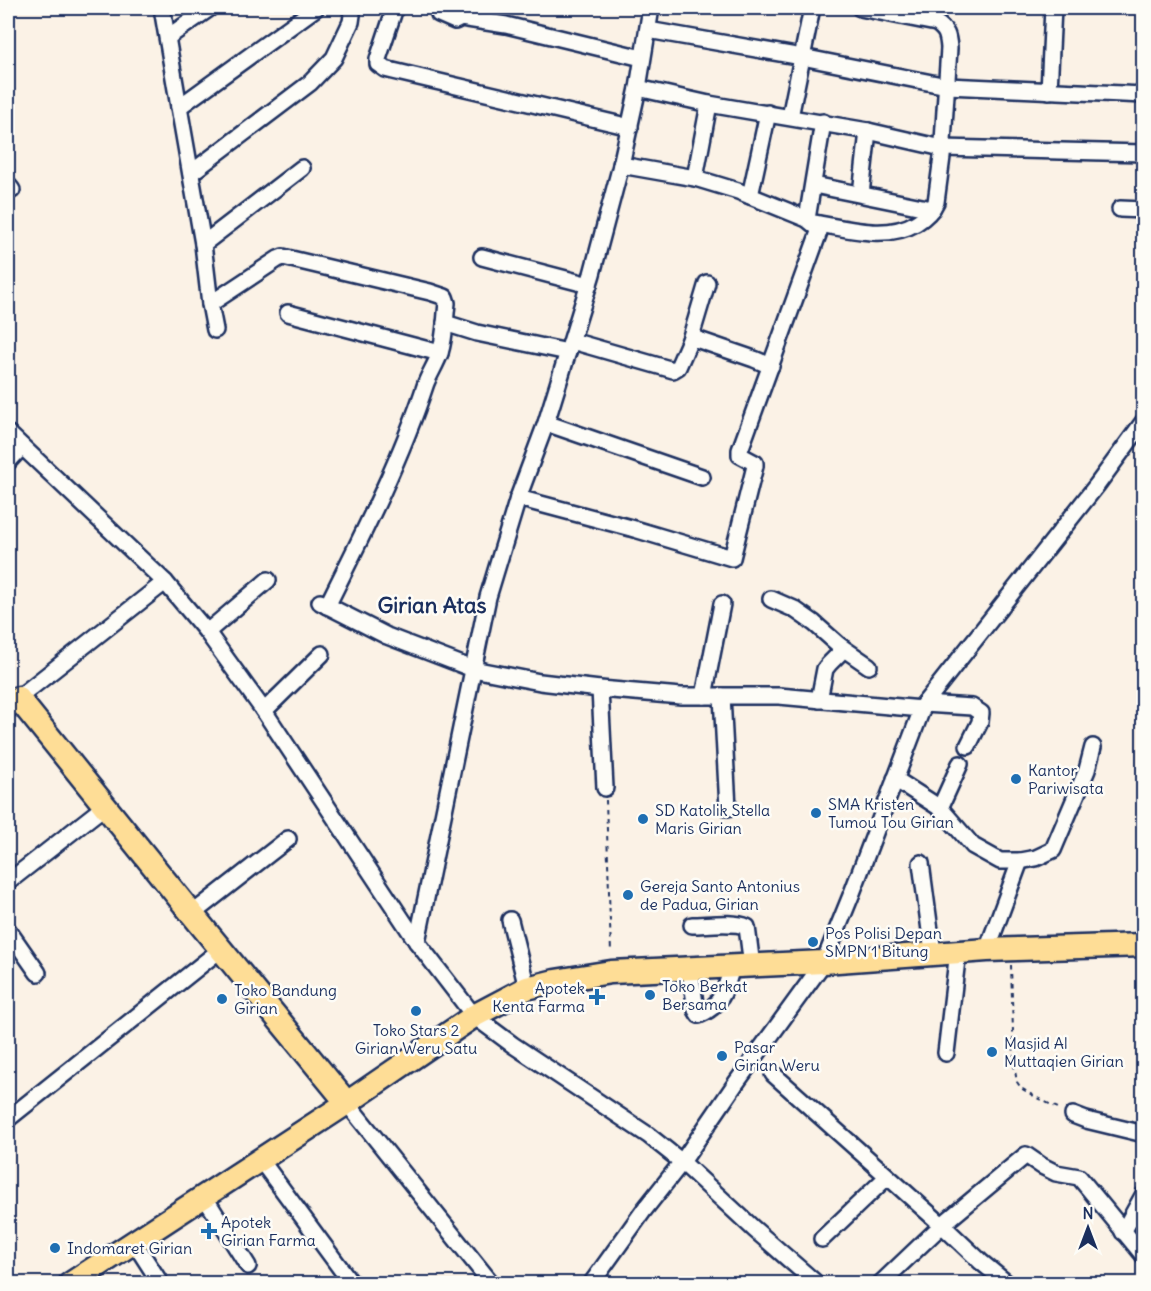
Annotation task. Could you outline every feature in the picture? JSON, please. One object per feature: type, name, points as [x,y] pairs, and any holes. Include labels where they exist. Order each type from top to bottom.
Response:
[{"type":"highway","points":[[13,702],[105,806],[220,950],[347,1103]]},
{"type":"highway","points":[[70,1284],[347,1103],[474,1016],[527,988],[611,972],[824,962],[958,951],[1143,945]]},
{"type":"street","points":[[162,8],[203,244],[215,330]]},
{"type":"street","points":[[168,38],[210,8]]},
{"type":"street","points":[[179,107],[316,8]]},
{"type":"street","points":[[191,173],[310,83],[334,58],[351,22],[350,8]]},
{"type":"street","points":[[395,8],[378,59],[380,67],[630,127]]},
{"type":"street","points":[[439,8],[439,14],[455,21],[461,18],[506,25],[642,58]]},
{"type":"street","points":[[417,942],[488,597],[518,498],[546,423],[589,285],[630,127],[651,8]]},
{"type":"street","points":[[790,117],[812,8]]},
{"type":"street","points":[[621,165],[695,178],[738,191],[810,221],[866,231],[894,232],[916,223],[932,209],[937,195],[947,86],[948,37],[945,29],[936,23],[860,8]]},
{"type":"street","points":[[1049,91],[1053,8]]},
{"type":"street","points":[[648,30],[802,57],[947,86],[1143,95]]},
{"type":"street","points":[[638,88],[709,104],[824,122],[942,148],[1143,153]]},
{"type":"street","points":[[695,178],[709,104]]},
{"type":"street","points":[[750,196],[768,113]]},
{"type":"street","points":[[810,221],[813,185],[824,122]]},
{"type":"street","points":[[861,194],[868,131]]},
{"type":"street","points":[[203,244],[302,168]]},
{"type":"street","points":[[813,185],[932,209]]},
{"type":"street","points":[[1120,209],[1143,210]]},
{"type":"street","points":[[518,498],[732,558],[756,466],[753,461],[740,455],[740,450],[819,237],[818,228],[810,221]]},
{"type":"street","points":[[210,303],[283,257],[446,297],[440,353],[418,408],[352,555],[323,604],[387,636],[473,669],[540,682],[681,696],[779,696],[972,707],[981,712],[981,722],[968,746]]},
{"type":"street","points":[[482,257],[589,285]]},
{"type":"street","points":[[445,323],[477,333],[570,347],[673,370],[678,367],[690,340],[706,284]]},
{"type":"street","points":[[288,313],[440,353]]},
{"type":"street","points":[[690,340],[696,339],[771,366]]},
{"type":"street","points":[[591,1284],[682,1162],[824,962],[923,706],[1097,485],[1143,421]]},
{"type":"street","points":[[546,423],[702,477]]},
{"type":"street","points":[[8,433],[165,582],[207,632],[264,711],[417,942],[474,1016],[513,1045],[648,1135],[682,1162],[817,1284]]},
{"type":"street","points":[[8,462],[22,447]]},
{"type":"street","points":[[207,632],[268,580]]},
{"type":"street","points":[[13,702],[165,582]]},
{"type":"street","points":[[771,599],[794,609],[869,666]]},
{"type":"street","points":[[704,696],[722,604]]},
{"type":"street","points":[[819,700],[825,669],[839,654],[840,646]]},
{"type":"street","points":[[264,711],[322,654]]},
{"type":"street","points":[[600,689],[605,788]]},
{"type":"street","points":[[722,696],[728,808]]},
{"type":"street","points":[[895,778],[939,808],[973,846],[1000,861],[1020,861],[1036,858],[1053,850],[1088,770],[1093,747]]},
{"type":"street","points":[[939,808],[960,764]]},
{"type":"street","points":[[8,882],[105,806]]},
{"type":"street","points":[[192,914],[288,839]]},
{"type":"street","points":[[987,950],[1020,861]]},
{"type":"street","points":[[921,863],[933,953]]},
{"type":"street","points":[[510,920],[527,988]]},
{"type":"street","points":[[690,969],[696,1010],[699,1015],[713,1008],[742,966],[747,927],[733,924],[692,925]]},
{"type":"street","points":[[8,930],[38,973]]},
{"type":"street","points":[[8,1119],[220,950]]},
{"type":"street","points":[[946,1053],[958,951]]},
{"type":"street","points":[[772,1074],[1008,1284]]},
{"type":"street","points":[[347,1103],[492,1284]]},
{"type":"street","points":[[1073,1115],[1143,1134]]},
{"type":"street","points":[[880,1284],[942,1225],[1026,1155],[1056,1173],[1079,1177],[1143,1256]]},
{"type":"street","points":[[260,1159],[352,1284]]},
{"type":"street","points":[[822,1239],[887,1177]]},
{"type":"street","points":[[1123,1232],[1143,1194]]},
{"type":"street","points":[[204,1196],[248,1266]]},
{"type":"street","points":[[134,1242],[161,1284]]},
{"type":"path","points":[[605,788],[611,972]]},
{"type":"path","points":[[1011,949],[1014,1065],[1017,1082],[1021,1088],[1037,1098],[1073,1115]]},
{"type":"place","name":"Kantor Pariwisata","points":[[1016,779]]},
{"type":"place","name":"SMA Kristen Tumou Tou Girian","points":[[816,813]]},
{"type":"place","name":"SD Katolik Stella Maris Girian","points":[[643,819]]},
{"type":"place","name":"Gereja Santo Antonius de Padua, Girian","points":[[628,895]]},
{"type":"place","name":"Pos Polisi Depan SMPN 1 Bitung","points":[[813,942]]},
{"type":"place","name":"Toko Berkat Bersama","points":[[650,995]]},
{"type":"place","name":"Apotek Kenta Farma","points":[[597,997]]},
{"type":"place","name":"Toko Bandung Girian","points":[[222,999]]},
{"type":"place","name":"Toko Stars 2 Girian Weru Satu","points":[[416,1011]]},
{"type":"place","name":"Masjid Al Muttaqien Girian","points":[[992,1052]]},
{"type":"place","name":"Pasar Girian Weru","points":[[722,1056]]},
{"type":"place","name":"Apotek Girian Farma","points":[[209,1231]]},
{"type":"place","name":"Indomaret Girian","points":[[55,1248]]},
{"type":"district","name":"Girian Atas","points":[[432,605]]}]
